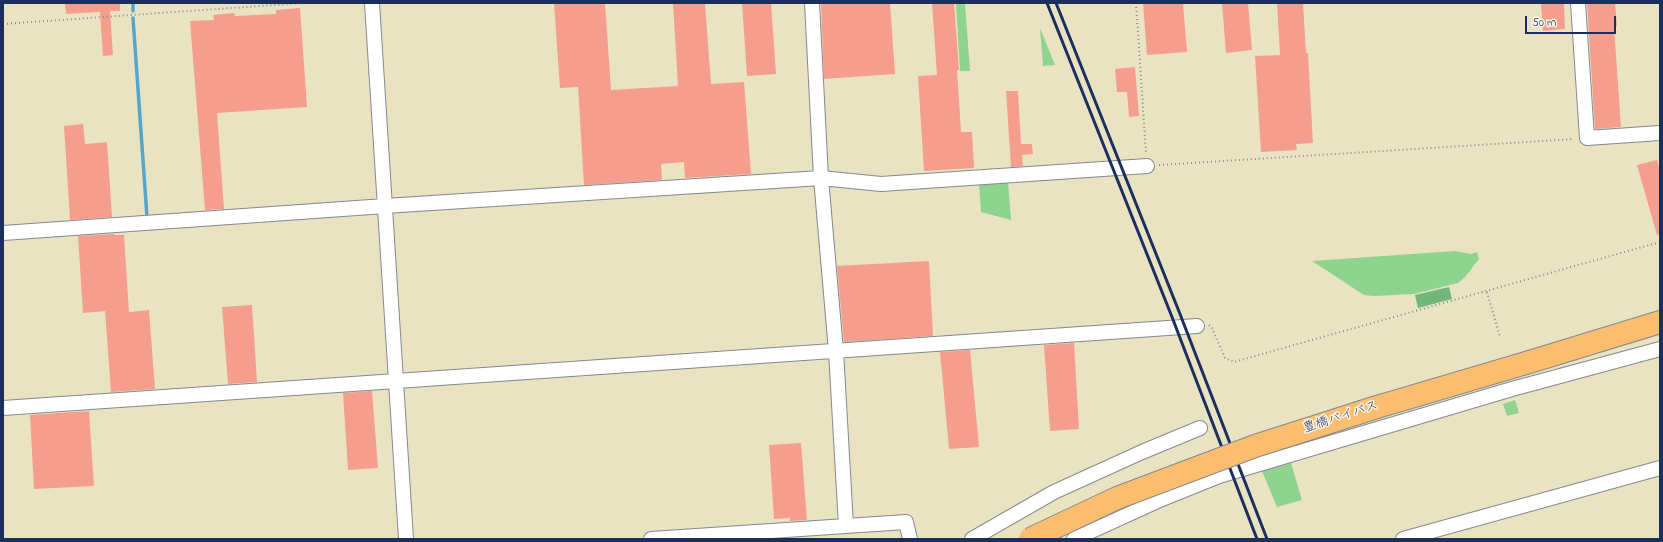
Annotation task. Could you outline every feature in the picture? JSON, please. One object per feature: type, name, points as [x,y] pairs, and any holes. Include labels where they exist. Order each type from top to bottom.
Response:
[{"type":"highway","name":"豊橋バイパス","points":[[1030,539],[1117,498],[1255,446],[1377,407],[1526,363],[1660,320]]},
{"type":"highway","name":"豊橋バイパス","points":[[1050,539],[1119,506],[1175,482],[1257,453],[1377,414],[1660,333]]},
{"type":"street","points":[[372,3],[406,539]]},
{"type":"street","points":[[812,3],[822,178],[836,351],[846,526]]},
{"type":"street","points":[[1578,3],[1587,138],[1660,133]]},
{"type":"street","points":[[3,233],[384,206],[822,178],[881,184],[1147,166]]},
{"type":"street","points":[[3,408],[1197,326]]},
{"type":"street","points":[[1074,539],[1141,508],[1219,476],[1512,389],[1660,349]]},
{"type":"street","points":[[972,539],[1054,492],[1142,452],[1200,428]]},
{"type":"street","points":[[1404,539],[1660,468]]},
{"type":"street","points":[[651,539],[906,522],[910,539]]},
{"type":"path","points":[[3,24],[303,3]]},
{"type":"path","points":[[1136,3],[1147,166],[1587,138]]},
{"type":"path","points":[[1197,326],[1208,325],[1212,328],[1225,358],[1234,362],[1487,292],[1660,242]]},
{"type":"path","points":[[1487,292],[1500,337]]},
{"type":"green space","points":[[956,3],[965,3],[970,71],[960,71]]},
{"type":"green space","points":[[1040,28],[1055,65],[1043,66]]},
{"type":"green space","points":[[1008,181],[1011,220],[981,212],[979,183]]},
{"type":"green space","points":[[1455,251],[1471,254],[1477,252],[1479,259],[1465,277],[1458,283],[1414,294],[1364,295],[1312,261]]},
{"type":"green space","points":[[1449,287],[1452,299],[1418,308],[1415,295]]},
{"type":"green space","points":[[1515,400],[1519,413],[1507,416],[1503,404]]},
{"type":"green space","points":[[1291,463],[1302,500],[1277,507],[1262,471]]},
{"type":"building","points":[[65,3],[120,3],[120,11],[110,11],[113,55],[103,56],[100,12],[66,14]]},
{"type":"building","points":[[554,3],[605,3],[611,90],[678,86],[673,3],[705,3],[711,84],[744,82],[751,174],[685,178],[684,162],[661,164],[662,180],[584,185],[578,87],[560,88]]},
{"type":"building","points":[[742,3],[771,3],[776,74],[747,76]]},
{"type":"building","points":[[821,3],[890,3],[895,74],[824,79]]},
{"type":"building","points":[[932,3],[954,3],[959,70],[957,70],[961,132],[972,132],[974,168],[924,171],[918,76],[937,75]]},
{"type":"building","points":[[1143,3],[1183,3],[1187,52],[1147,55]]},
{"type":"building","points":[[1222,3],[1248,3],[1252,50],[1226,53]]},
{"type":"building","points":[[1277,3],[1303,3],[1306,53],[1308,53],[1313,143],[1296,144],[1297,150],[1261,152],[1255,56],[1280,55]]},
{"type":"building","points":[[1541,3],[1564,3],[1565,29],[1543,31]]},
{"type":"building","points":[[1587,3],[1615,3],[1617,26],[1614,27],[1621,127],[1595,129]]},
{"type":"building","points":[[300,8],[307,107],[217,113],[224,209],[205,210],[190,21],[214,20],[213,15],[234,13],[235,16],[276,14],[276,10]]},
{"type":"building","points":[[1135,67],[1139,116],[1129,117],[1127,92],[1117,92],[1115,69]]},
{"type":"building","points":[[1006,91],[1018,91],[1021,144],[1032,144],[1033,154],[1022,155],[1023,166],[1011,167]]},
{"type":"building","points":[[83,124],[85,144],[107,142],[112,217],[70,220],[64,126]]},
{"type":"building","points":[[1657,160],[1660,171],[1660,234],[1657,235],[1637,165]]},
{"type":"building","points":[[114,234],[124,235],[129,312],[149,310],[155,389],[111,392],[105,311],[83,313],[78,236]]},
{"type":"building","points":[[929,261],[933,336],[844,342],[837,266]]},
{"type":"building","points":[[252,305],[257,382],[228,384],[222,307]]},
{"type":"building","points":[[1074,343],[1079,429],[1050,431],[1044,345]]},
{"type":"building","points":[[970,350],[979,447],[949,449],[940,352]]},
{"type":"building","points":[[372,391],[378,468],[348,470],[343,393]]},
{"type":"building","points":[[89,411],[94,486],[34,489],[30,415]]},
{"type":"building","points":[[801,443],[807,520],[790,521],[790,518],[774,519],[769,445]]},
{"type":"waterway","points":[[133,3],[133,11]]},
{"type":"waterway","points":[[133,18],[147,217]]},
{"type":"railway","points":[[1047,3],[1172,317],[1257,539]]},
{"type":"railway","points":[[1056,3],[1180,314],[1267,539]]}]
